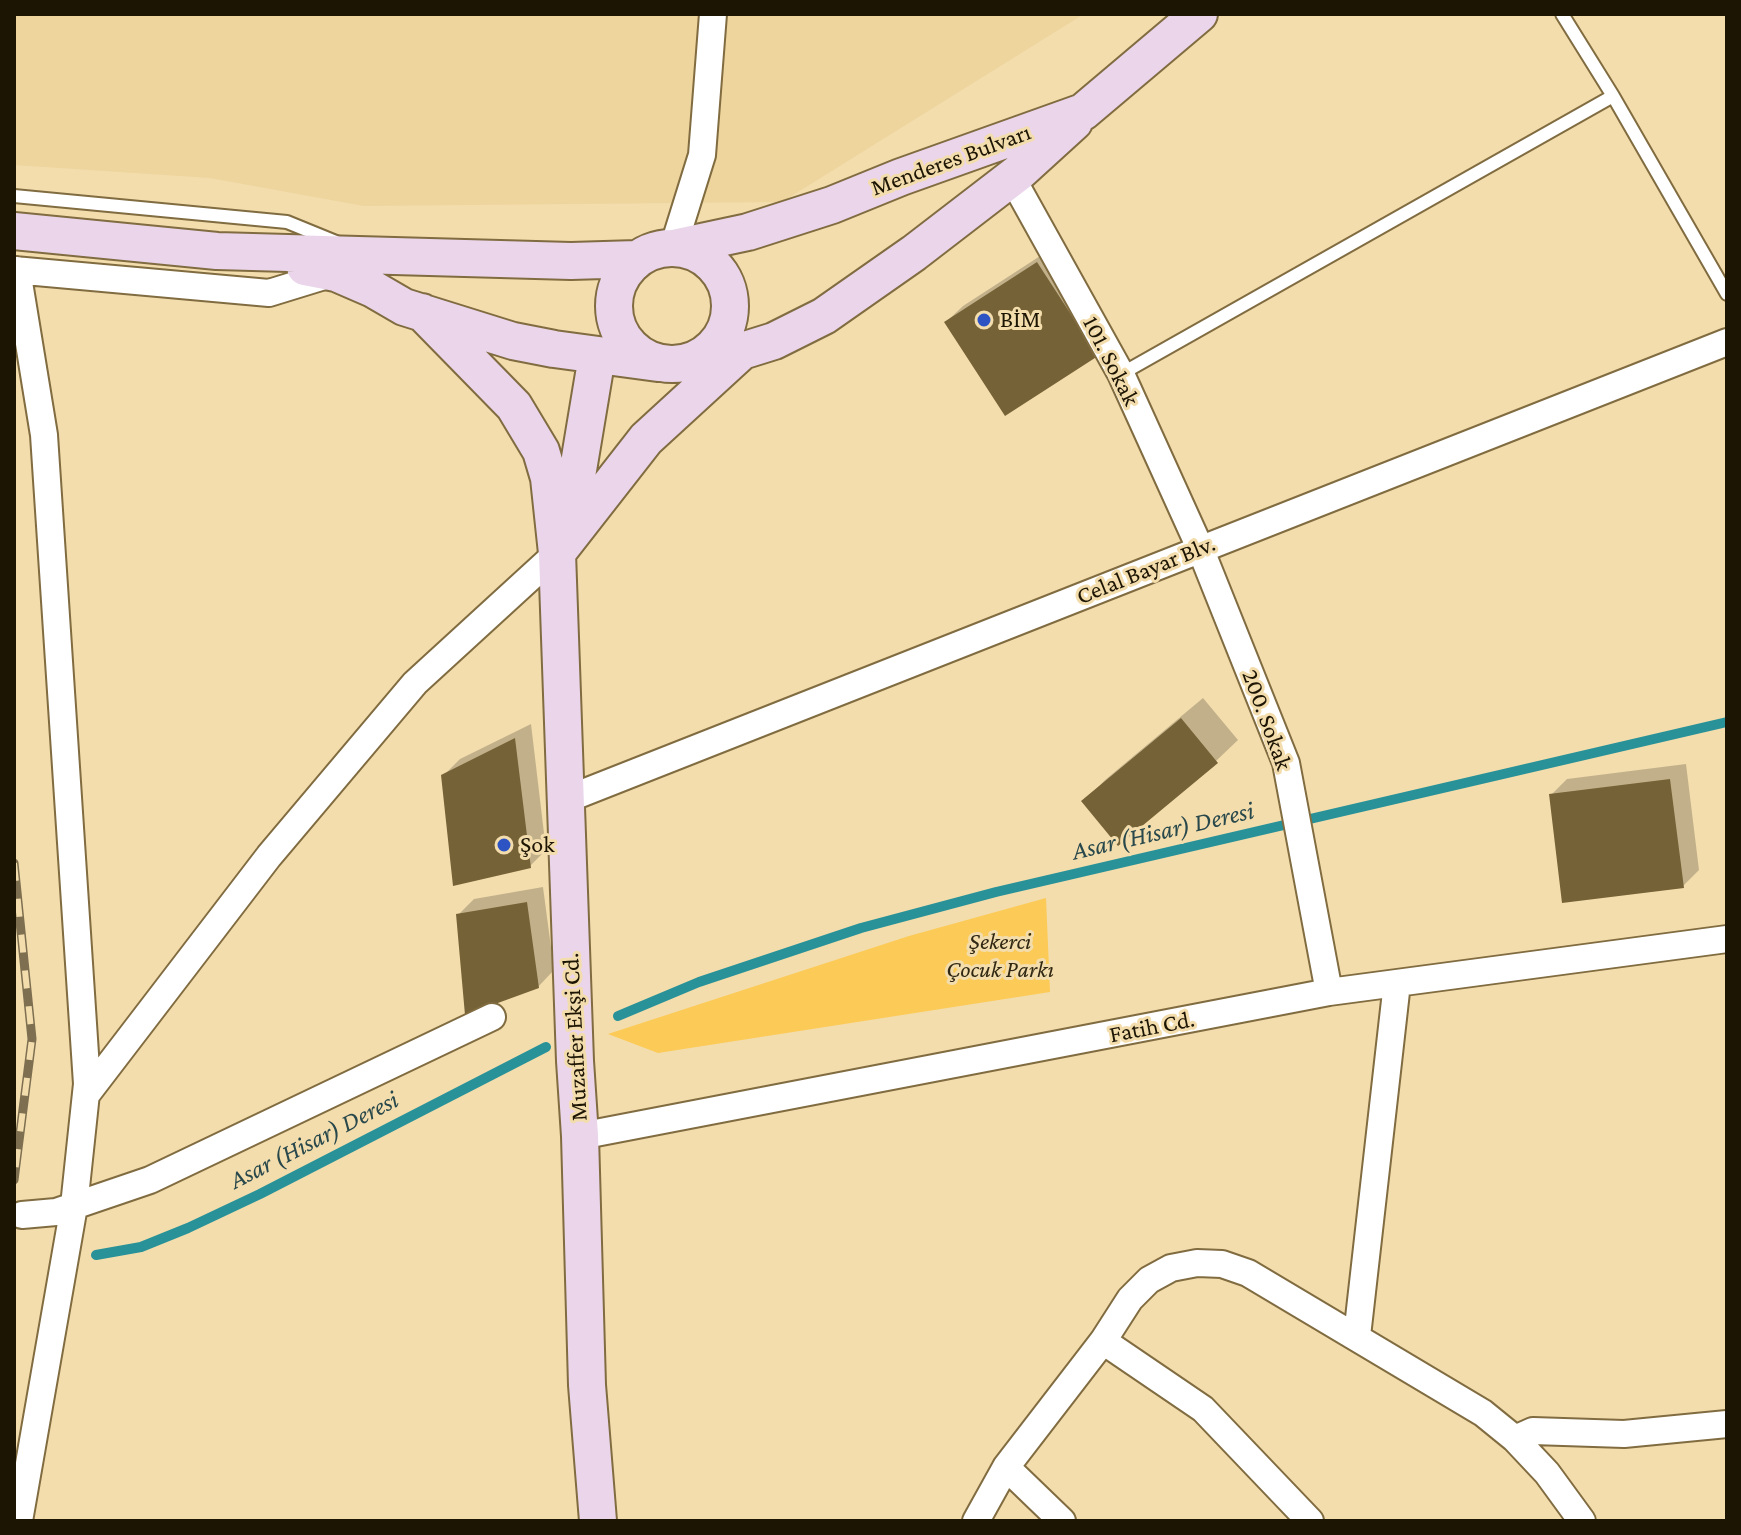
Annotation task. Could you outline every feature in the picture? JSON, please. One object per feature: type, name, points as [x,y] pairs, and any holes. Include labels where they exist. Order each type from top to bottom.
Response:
[{"type":"main road","name":"Menderes Bulvarı","points":[[673,248],[748,232],[832,205],[1083,112],[1199,14]]},
{"type":"main road","points":[[217,251],[336,273],[404,307],[513,341],[597,356],[678,365],[774,341],[824,316],[914,253],[1012,178],[1083,112]]},
{"type":"main road","points":[[14,231],[217,251],[571,261],[637,259]]},
{"type":"main road","points":[[658,363],[640,355],[626,342],[615,316],[616,289],[624,272],[637,259],[654,250],[673,248],[691,251],[707,259],[721,274],[729,292],[731,312],[725,331],[714,348],[697,359]]},
{"type":"main road","points":[[422,312],[514,406],[531,432],[549,478],[557,553]]},
{"type":"main road","points":[[557,553],[646,439],[742,351]]},
{"type":"main road","points":[[557,553],[578,470],[597,356]]},
{"type":"main road","name":"Muzaffer Ekşi Cd.","points":[[557,553],[587,1385],[598,1521]]},
{"type":"street","points":[[673,248],[702,155],[713,14]]},
{"type":"street","name":"101. Sokak","points":[[1012,178],[1121,374],[1200,548]]},
{"type":"street","points":[[19,1521],[74,1206],[86,1095],[44,435],[15,270],[269,293],[336,273]]},
{"type":"street","name":"Celal Bayar Blv.","points":[[565,800],[1727,342]]},
{"type":"street","name":"200. Sokak","points":[[1200,548],[1286,763],[1329,992]]},
{"type":"street","points":[[86,1095],[269,856],[415,683],[557,553]]},
{"type":"street","name":"Fatih Cd.","points":[[580,1136],[1329,992],[1727,939]]},
{"type":"street","points":[[1357,1336],[1397,983]]},
{"type":"street","points":[[22,1215],[56,1212],[150,1180],[492,1017]]},
{"type":"street","points":[[976,1521],[1006,1467],[1103,1341],[1130,1299],[1149,1280],[1171,1268],[1197,1263],[1222,1264],[1248,1273],[1483,1413],[1515,1439],[1547,1473],[1582,1521]]},
{"type":"street","points":[[1103,1341],[1203,1409],[1310,1521]]},
{"type":"street","points":[[1515,1439],[1533,1431],[1624,1434],[1727,1424]]},
{"type":"street","points":[[1006,1467],[1062,1521]]},
{"type":"lane","points":[[1562,14],[1727,294]]},
{"type":"lane","points":[[1121,374],[1613,96]]},
{"type":"lane","points":[[14,196],[287,222],[369,255]]},
{"type":"shaded area","points":[[14,14],[1084,14],[782,202],[364,206],[210,178],[14,165]]},
{"type":"green space","name":"Şekerci Çocuk Parkı","points":[[1046,898],[1050,992],[658,1053],[608,1034],[909,936]]},
{"type":"building","points":[[1037,262],[1098,356],[1005,416],[944,322]]},
{"type":"building","points":[[1181,718],[1218,763],[1118,846],[1081,801]]},
{"type":"building","points":[[515,738],[531,868],[453,886],[441,775]]},
{"type":"building","points":[[1670,779],[1684,888],[1562,903],[1549,794]]},
{"type":"building","points":[[527,902],[539,988],[465,1015],[456,914]]},
{"type":"waterway","name":"Asar (Hisar) Deresi","points":[[618,1016],[699,982],[861,928],[996,892],[1727,722]]},
{"type":"waterway","name":"Asar (Hisar) Deresi","points":[[96,1255],[141,1247],[188,1228],[546,1047]]},
{"type":"railway","points":[[14,863],[32,1039],[14,1180]]},
{"type":"place","name":"BİM","points":[[984,320]]},
{"type":"place","name":"Şok","points":[[504,845]]}]
